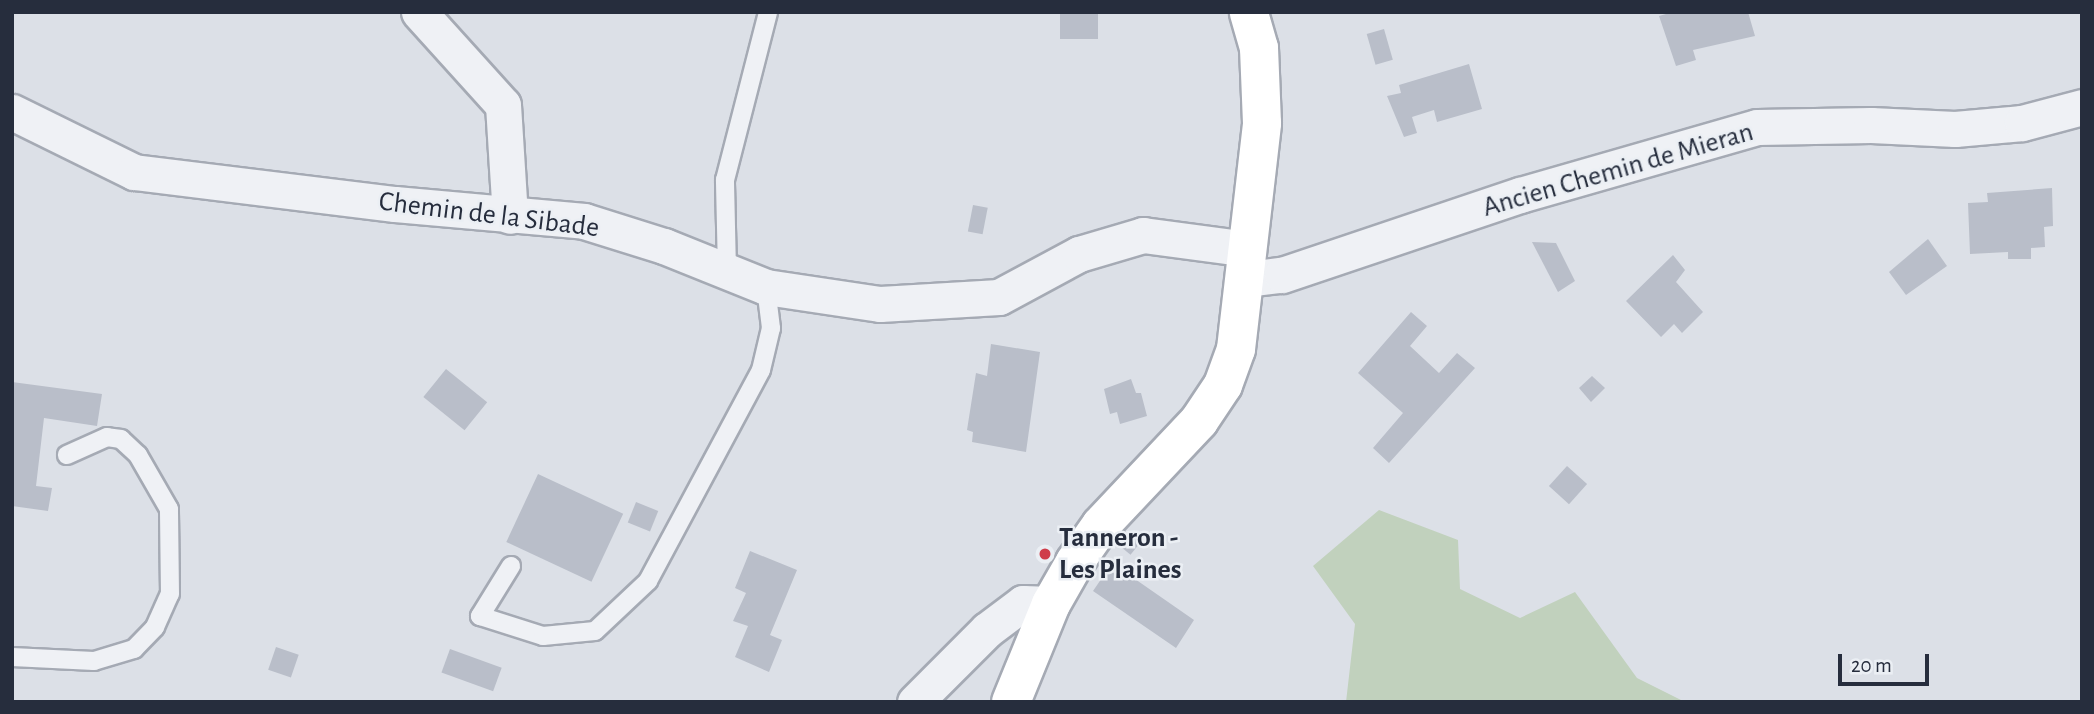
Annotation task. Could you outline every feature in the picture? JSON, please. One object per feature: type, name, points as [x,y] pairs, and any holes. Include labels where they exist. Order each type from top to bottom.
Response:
[{"type":"street","points":[[419,12],[503,105],[510,216]]},
{"type":"street","points":[[1011,702],[1051,604],[1101,525],[1199,421],[1223,385],[1242,326],[1262,122],[1259,48],[1249,12]]},
{"type":"street","name":"Ancien Chemin de Mieran","points":[[1248,264],[1282,275],[1520,195],[1757,127],[1871,125],[1955,130],[2022,123],[2082,107]]},
{"type":"street","name":"Chemin de la Sibade","points":[[12,112],[134,172],[510,216],[584,221],[766,287],[880,303],[937,303],[999,297],[1079,254],[1143,235],[1248,264]]},
{"type":"street","points":[[915,702],[987,630],[1023,603],[1051,604]]},
{"type":"lane","points":[[727,271],[725,180],[768,12]]},
{"type":"lane","points":[[511,566],[480,616],[542,636],[595,631],[648,581],[761,370],[771,328],[766,287]]},
{"type":"lane","points":[[12,657],[94,661],[134,649],[155,627],[170,594],[169,509],[138,455],[121,439],[107,437],[66,455]]},
{"type":"green space","points":[[1379,510],[1458,540],[1460,589],[1520,618],[1575,592],[1637,678],[1685,702],[1346,702],[1355,624],[1313,566]]},
{"type":"building","points":[[1060,12],[1098,12],[1098,39],[1060,39]]},
{"type":"building","points":[[1673,12],[1748,12],[1755,36],[1693,50],[1696,60],[1676,66],[1659,16]]},
{"type":"building","points":[[1384,29],[1393,60],[1376,65],[1367,34]]},
{"type":"building","points":[[1469,64],[1482,109],[1437,122],[1434,110],[1412,117],[1417,133],[1404,137],[1387,96],[1401,93],[1399,85]]},
{"type":"building","points":[[2052,188],[2053,226],[2044,227],[2045,247],[2031,248],[2031,259],[2008,259],[2008,252],[1970,254],[1968,203],[1988,202],[1987,193]]},
{"type":"building","points":[[973,205],[988,208],[983,234],[968,232]]},
{"type":"building","points":[[1928,239],[1947,266],[1906,295],[1889,272]]},
{"type":"building","points":[[1532,242],[1556,243],[1575,281],[1558,292]]},
{"type":"building","points":[[1673,255],[1685,270],[1676,282],[1703,312],[1682,333],[1674,324],[1661,337],[1626,301]]},
{"type":"building","points":[[1411,312],[1427,326],[1410,346],[1439,373],[1457,353],[1475,368],[1389,463],[1373,448],[1403,413],[1358,373]]},
{"type":"building","points":[[991,344],[1040,352],[1026,452],[972,442],[973,432],[967,430],[976,373],[987,376]]},
{"type":"building","points":[[446,369],[487,402],[465,430],[423,397]]},
{"type":"building","points":[[1592,376],[1605,388],[1591,402],[1579,388]]},
{"type":"building","points":[[1131,379],[1136,393],[1141,393],[1147,416],[1120,424],[1117,412],[1110,414],[1104,389]]},
{"type":"building","points":[[12,382],[102,394],[97,426],[44,418],[36,486],[52,488],[48,511],[12,506]]},
{"type":"building","points":[[1567,466],[1587,484],[1569,504],[1549,486]]},
{"type":"building","points":[[538,474],[623,514],[591,582],[506,542]]},
{"type":"building","points":[[636,502],[658,511],[650,531],[628,522]]},
{"type":"building","points":[[1119,526],[1140,543],[1131,555],[1110,538]]},
{"type":"building","points":[[750,551],[797,570],[770,635],[782,640],[769,672],[735,657],[748,626],[733,621],[746,593],[735,588]]},
{"type":"building","points":[[1108,569],[1119,577],[1122,570],[1194,620],[1176,648],[1093,591]]},
{"type":"building","points":[[276,647],[299,655],[291,678],[268,670]]},
{"type":"building","points":[[450,649],[502,668],[493,691],[441,672]]},
{"type":"place","name":"Tanneron - Les Plaines","points":[[1045,554]]}]
